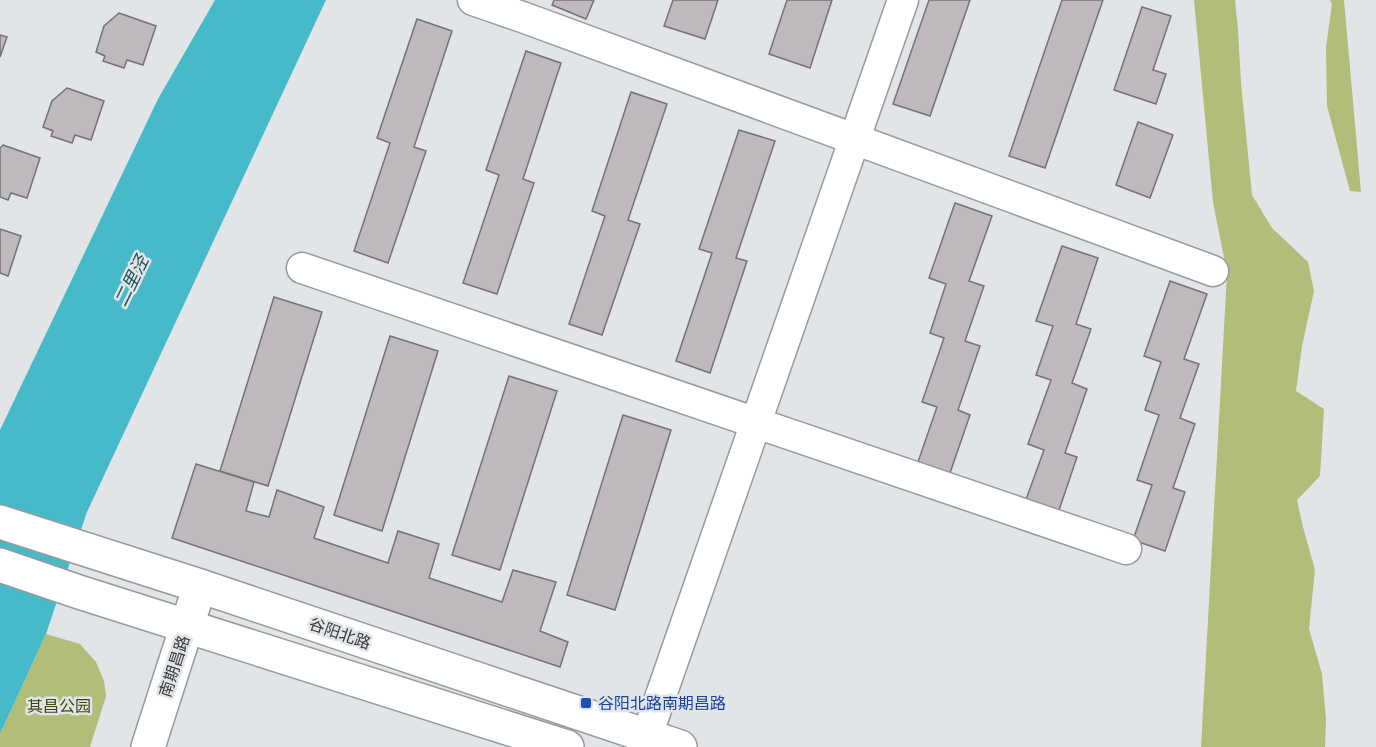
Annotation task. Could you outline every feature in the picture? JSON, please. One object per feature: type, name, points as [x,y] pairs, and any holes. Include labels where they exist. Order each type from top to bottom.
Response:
[{"type":"main road","name":"谷阳北路","points":[[0,522],[200,586],[645,742],[680,747]]},
{"type":"main road","points":[[0,565],[567,747]]},
{"type":"main road","name":"南期昌路","points":[[148,747],[200,586]]},
{"type":"street","points":[[473,0],[529,9],[855,139],[1214,271]]},
{"type":"street","points":[[645,742],[903,0]]},
{"type":"street","points":[[302,268],[1126,549]]},
{"type":"green space","points":[[1194,0],[1235,0],[1252,195],[1272,228],[1308,262],[1314,291],[1302,346],[1296,391],[1324,409],[1320,476],[1297,500],[1315,570],[1309,629],[1322,674],[1326,719],[1325,747],[1201,747],[1227,273],[1213,202]]},
{"type":"green space","points":[[1330,0],[1344,0],[1361,192],[1350,191],[1327,106],[1326,47],[1332,4]]},
{"type":"green space","name":"其昌公园","points":[[46,634],[80,644],[96,662],[104,681],[106,696],[90,747],[0,747],[0,734]]},
{"type":"water","name":"二里泾","points":[[215,0],[326,0],[87,512],[46,634],[0,734],[0,430],[158,99]]},
{"type":"building","points":[[554,0],[594,0],[586,19],[552,5]]},
{"type":"building","points":[[673,0],[718,0],[705,39],[664,26]]},
{"type":"building","points":[[787,0],[832,0],[810,68],[769,54]]},
{"type":"building","points":[[929,0],[970,0],[930,116],[893,104]]},
{"type":"building","points":[[1062,0],[1103,0],[1045,168],[1009,156]]},
{"type":"building","points":[[1142,7],[1171,16],[1153,70],[1166,74],[1156,104],[1114,90]]},
{"type":"building","points":[[119,13],[156,26],[143,65],[127,60],[124,68],[103,61],[105,56],[96,52],[104,26]]},
{"type":"building","points":[[417,19],[452,31],[414,147],[426,151],[388,263],[354,251],[390,143],[377,138]]},
{"type":"building","points":[[0,35],[7,37],[0,57]]},
{"type":"building","points":[[526,51],[561,63],[523,179],[534,183],[497,294],[463,283],[499,175],[486,170]]},
{"type":"building","points":[[67,88],[104,101],[91,140],[75,135],[72,143],[51,136],[53,131],[43,127],[52,101]]},
{"type":"building","points":[[631,92],[667,104],[628,220],[640,224],[602,335],[569,324],[605,216],[592,211]]},
{"type":"building","points":[[1138,122],[1173,135],[1150,198],[1116,185]]},
{"type":"building","points":[[739,130],[775,141],[736,258],[747,261],[710,373],[676,361],[712,253],[699,249]]},
{"type":"building","points":[[3,145],[40,158],[27,198],[11,193],[8,200],[0,197],[0,148]]},
{"type":"building","points":[[955,203],[992,216],[969,281],[984,286],[965,341],[980,346],[958,410],[970,415],[950,473],[918,462],[937,407],[922,402],[944,338],[930,333],[946,284],[929,278]]},
{"type":"building","points":[[0,229],[21,236],[8,276],[0,273]]},
{"type":"building","points":[[1062,246],[1098,258],[1076,324],[1091,329],[1072,383],[1087,389],[1065,453],[1077,457],[1057,516],[1024,505],[1044,450],[1028,444],[1051,380],[1036,375],[1053,326],[1036,321]]},
{"type":"building","points":[[1170,281],[1207,294],[1184,359],[1199,364],[1180,418],[1195,424],[1173,488],[1185,492],[1165,551],[1133,540],[1152,485],[1137,480],[1159,415],[1145,410],[1161,362],[1144,356]]},
{"type":"building","points":[[274,297],[322,312],[268,486],[220,471]]},
{"type":"building","points":[[390,336],[438,351],[382,531],[334,515]]},
{"type":"building","points":[[509,376],[557,391],[500,570],[452,555]]},
{"type":"building","points":[[623,415],[671,430],[615,610],[567,595]]},
{"type":"building","points":[[196,464],[254,482],[246,511],[269,517],[277,490],[324,507],[314,538],[388,563],[398,531],[439,544],[429,578],[502,602],[513,570],[556,582],[540,631],[568,642],[560,667],[172,538]]},
{"type":"place","name":"谷阳北路南期昌路","points":[[586,703]]}]
